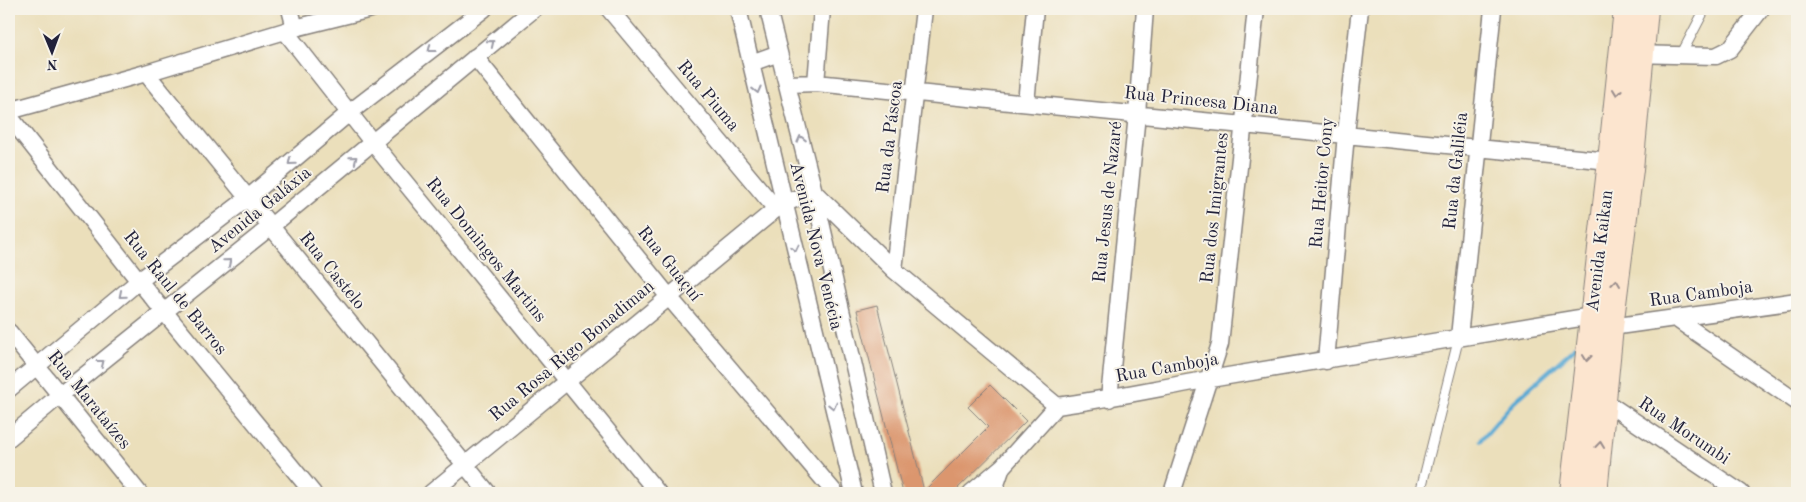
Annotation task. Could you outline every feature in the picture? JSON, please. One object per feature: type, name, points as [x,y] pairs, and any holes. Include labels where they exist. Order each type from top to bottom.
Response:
[{"type":"street","points":[[290,9],[290,29]]},
{"type":"street","points":[[9,112],[290,29],[371,9]]},
{"type":"street","name":"Avenida Galáxia","points":[[9,389],[139,281],[248,198],[349,113],[484,9]]},
{"type":"street","name":"Avenida Galáxia","points":[[9,438],[373,143],[474,56],[534,9]]},
{"type":"street","name":"Rua Piuma","points":[[609,9],[781,206]]},
{"type":"street","name":"Avenida Nova Venécia","points":[[738,9],[781,206],[844,452],[852,492]]},
{"type":"street","name":"Avenida Nova Venécia","points":[[768,9],[814,192],[883,493]]},
{"type":"street","points":[[816,83],[822,9]]},
{"type":"street","name":"Rua da Páscoa","points":[[894,270],[916,92],[924,9]]},
{"type":"street","points":[[1026,103],[1035,9]]},
{"type":"street","name":"Rua Jesus de Nazaré","points":[[1109,399],[1137,114],[1145,9]]},
{"type":"street","name":"Rua dos Imigrantes","points":[[1172,493],[1220,344],[1256,9]]},
{"type":"street","name":"Rua Heitor Cony","points":[[1326,360],[1346,134],[1360,9]]},
{"type":"street","name":"Rua da Galiléia","points":[[1459,337],[1493,9]]},
{"type":"street","name":"Avenida Kaikan","points":[[1572,493],[1601,321],[1631,169],[1631,54],[1626,9]]},
{"type":"street","name":"Avenida Kaikan","points":[[1595,493],[1604,401],[1601,321],[1610,161],[1631,54],[1646,9]]},
{"type":"street","points":[[1631,54],[1716,56],[1730,49],[1761,9]]},
{"type":"street","name":"Rua Domingos Martins","points":[[290,29],[349,113],[658,493]]},
{"type":"street","points":[[751,63],[779,53]]},
{"type":"street","name":"Rua Guaçuí","points":[[474,56],[670,297],[835,493]]},
{"type":"street","name":"Rua Castelo","points":[[146,73],[488,493]]},
{"type":"street","name":"Rua Princesa Diana","points":[[788,84],[816,83],[916,92],[1610,161]]},
{"type":"street","name":"Rua Raul de Barros","points":[[9,116],[139,281],[313,493]]},
{"type":"street","points":[[814,192],[894,270],[1056,406],[1002,466],[974,490]]},
{"type":"street","name":"Rua Rosa Rigo Bonadiman","points":[[431,493],[781,206],[814,192]]},
{"type":"street","name":"Rua Camboja","points":[[1056,406],[1109,399],[1207,380],[1459,337],[1601,321],[1675,318],[1797,301]]},
{"type":"street","points":[[1675,318],[1797,402]]},
{"type":"street","name":"Rua Marataízes","points":[[9,332],[139,493]]},
{"type":"street","name":"Rua Morumbi","points":[[1604,401],[1741,493]]},
{"type":"street","points":[[844,452],[872,445]]},
{"type":"street","points":[[974,490],[993,493],[1002,466]]},
{"type":"lane","points":[[1681,55],[1705,9]]},
{"type":"lane","points":[[1420,493],[1459,337]]},
{"type":"building","points":[[877,305],[924,491],[988,427],[968,407],[990,385],[1026,421],[953,493],[903,493],[857,310]]},
{"type":"waterway","points":[[1481,440],[1514,402],[1577,346]]}]
